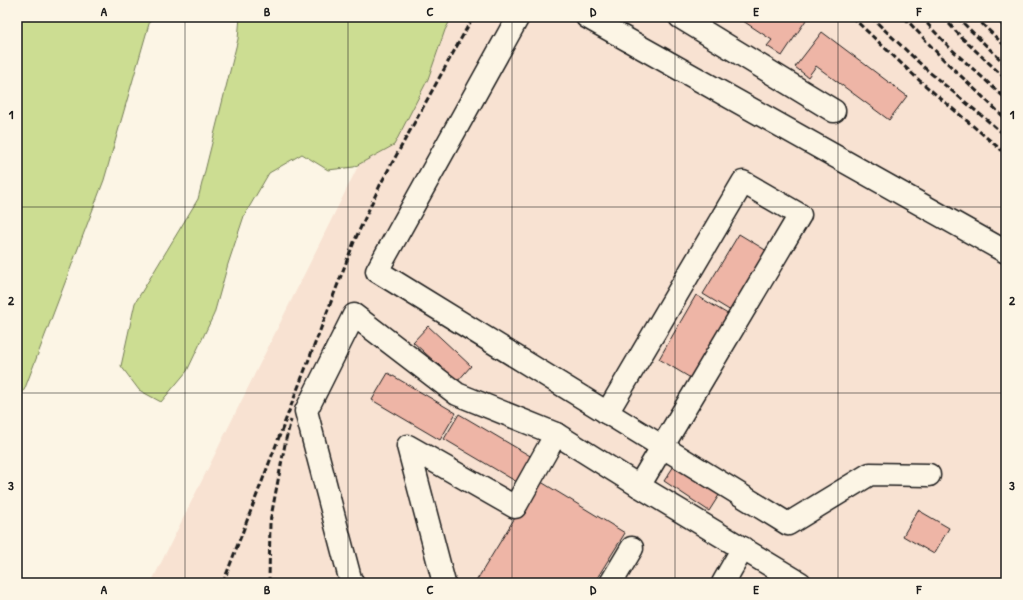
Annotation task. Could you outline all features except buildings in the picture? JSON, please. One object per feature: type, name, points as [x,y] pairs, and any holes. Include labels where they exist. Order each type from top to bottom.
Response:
[{"type":"lane","points":[[518,17],[377,271],[788,524],[870,474],[929,475]]},
{"type":"lane","points":[[587,17],[1006,252]]},
{"type":"lane","points":[[680,17],[834,111]]},
{"type":"lane","points":[[607,413],[743,182],[800,215],[639,486]]},
{"type":"lane","points":[[353,583],[351,582],[306,411],[354,315],[457,394],[556,434],[800,583]]},
{"type":"lane","points":[[444,583],[408,446],[515,507],[556,434]]},
{"type":"lane","points":[[611,583],[632,548]]},
{"type":"lane","points":[[723,583],[742,548]]},
{"type":"shaded area","points":[[432,17],[1006,17],[1006,583],[151,583]]},
{"type":"green space","points":[[17,17],[151,17],[104,180],[25,388],[17,403]]},
{"type":"green space","points":[[240,17],[452,17],[445,30],[428,79],[394,145],[354,167],[328,170],[302,154],[269,173],[244,216],[228,264],[214,314],[187,371],[161,402],[139,390],[121,366],[135,303],[198,199],[238,39]]},
{"type":"railway","points":[[223,583],[354,242],[381,183],[473,17]]},
{"type":"railway","points":[[852,17],[920,81],[1006,154]]},
{"type":"railway","points":[[871,17],[928,71],[1006,136]]},
{"type":"railway","points":[[904,17],[942,58],[1006,119]]},
{"type":"railway","points":[[921,17],[949,47],[1006,99]]},
{"type":"railway","points":[[943,17],[961,37],[1006,79]]},
{"type":"railway","points":[[957,17],[1006,65]]},
{"type":"railway","points":[[975,17],[1006,47]]},
{"type":"railway","points":[[994,17],[1006,28]]},
{"type":"railway","points":[[269,583],[270,522],[291,420]]}]
